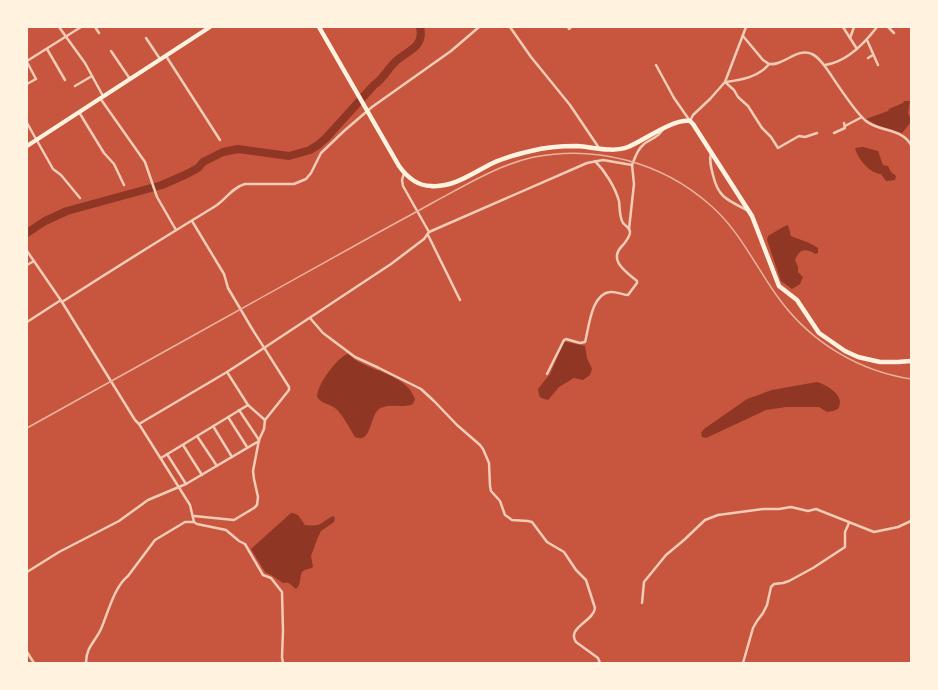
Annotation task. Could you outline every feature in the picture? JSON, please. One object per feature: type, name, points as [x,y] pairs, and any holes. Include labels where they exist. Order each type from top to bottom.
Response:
[{"type":"main road","points":[[27,146],[210,27]]},
{"type":"main road","points":[[318,27],[404,173],[417,183],[424,185],[438,186],[460,181],[494,162],[532,150],[562,146],[615,149],[628,147],[663,129],[685,121],[690,121],[755,222],[779,286],[797,300],[819,333],[844,351],[858,357],[880,362],[911,361]]},
{"type":"street","points":[[60,27],[85,62],[101,97],[120,128],[141,154],[155,191],[176,230]]},
{"type":"street","points":[[27,84],[36,79],[27,62],[81,27]]},
{"type":"street","points":[[96,27],[99,33]]},
{"type":"street","points":[[27,322],[218,205],[240,185],[287,184],[302,181],[311,173],[324,150],[366,110],[451,51],[479,27]]},
{"type":"street","points":[[510,27],[531,57],[570,105],[599,148]]},
{"type":"street","points":[[568,27],[569,29],[572,27]]},
{"type":"street","points":[[656,65],[674,98],[690,121],[693,115],[725,82],[746,27]]},
{"type":"street","points":[[843,27],[857,49]]},
{"type":"street","points":[[850,39],[851,31],[854,27]]},
{"type":"street","points":[[825,65],[831,64],[857,49],[877,27]]},
{"type":"street","points":[[888,27],[894,32]]},
{"type":"street","points":[[743,36],[769,64],[776,64],[806,52],[816,56],[825,65],[862,117],[877,128],[895,132],[903,136],[911,144]]},
{"type":"street","points":[[146,38],[160,60]]},
{"type":"street","points":[[867,39],[878,65]]},
{"type":"street","points":[[47,49],[65,80]]},
{"type":"street","points":[[111,51],[130,79]]},
{"type":"street","points":[[868,58],[873,55]]},
{"type":"street","points":[[166,56],[220,140]]},
{"type":"street","points":[[725,82],[750,77],[764,69],[769,64]]},
{"type":"street","points":[[74,86],[92,76]]},
{"type":"street","points":[[725,82],[748,106],[762,128],[771,137],[778,148],[799,136],[805,138],[817,133]]},
{"type":"street","points":[[79,112],[104,153],[114,164],[124,185]]},
{"type":"street","points":[[834,133],[845,128],[844,125],[862,117]]},
{"type":"street","points":[[27,123],[53,169],[61,175],[80,198]]},
{"type":"street","points":[[547,374],[564,340],[580,343],[585,342],[594,305],[600,296],[609,292],[628,295],[637,283],[637,281],[623,270],[617,260],[619,248],[629,237],[630,233],[629,229],[634,184],[632,165],[640,148],[660,134],[663,129]]},
{"type":"street","points":[[711,153],[710,166],[718,190],[726,198],[749,211]]},
{"type":"street","points":[[139,424],[227,372],[310,318],[391,264],[424,240],[428,233],[587,163],[603,160],[632,165]]},
{"type":"street","points":[[595,161],[601,166],[616,195],[623,223],[629,229]]},
{"type":"street","points":[[404,173],[402,180],[403,186],[428,233],[460,300]]},
{"type":"street","points":[[192,221],[224,274],[228,288],[289,387],[289,390],[265,420],[264,429],[259,440],[253,471],[258,497],[257,505],[234,520],[194,516]]},
{"type":"street","points":[[27,251],[61,301],[135,420],[180,487],[190,505],[194,516],[194,522]]},
{"type":"street","points":[[27,265],[34,261]]},
{"type":"street","points":[[310,318],[323,333],[355,357],[421,389],[457,425],[480,445],[487,456],[489,463],[491,490],[500,501],[505,515],[512,520],[532,522],[547,542],[564,552],[576,570],[586,580],[595,612],[593,616],[577,628],[574,638],[576,642],[598,658],[600,663]]},
{"type":"street","points":[[227,372],[248,404],[265,420]]},
{"type":"street","points":[[161,458],[248,404]]},
{"type":"street","points":[[239,410],[259,440]]},
{"type":"street","points":[[228,417],[247,447]]},
{"type":"street","points":[[213,426],[232,457]]},
{"type":"street","points":[[197,436],[216,466]]},
{"type":"street","points":[[27,572],[59,552],[119,521],[148,500],[186,484],[259,440]]},
{"type":"street","points":[[183,445],[202,475]]},
{"type":"street","points":[[167,454],[186,484]]},
{"type":"street","points":[[642,603],[644,582],[666,555],[705,520],[718,515],[791,507],[808,511],[816,509],[848,523],[874,532],[898,527],[911,521]]},
{"type":"street","points":[[86,663],[88,650],[100,631],[123,580],[128,576],[155,540],[185,522],[194,522],[197,524],[226,530],[230,535],[245,544],[263,575],[271,578],[281,590],[283,616],[283,663]]},
{"type":"street","points":[[743,663],[753,628],[757,620],[764,613],[771,587],[774,584],[789,581],[813,568],[845,547],[845,532],[848,523]]},
{"type":"street","points":[[27,652],[34,663]]},
{"type":"shaded area","points":[[904,101],[910,101],[908,113],[911,122],[902,133],[877,125],[866,119],[888,111]]},
{"type":"shaded area","points":[[863,147],[878,151],[883,165],[888,166],[891,172],[896,176],[895,180],[886,181],[881,174],[872,171],[865,165],[855,148]]},
{"type":"shaded area","points":[[788,225],[791,236],[818,248],[818,253],[815,254],[806,250],[797,256],[795,260],[798,267],[798,272],[803,277],[800,284],[792,289],[781,281],[767,240],[768,236]]},
{"type":"shaded area","points":[[564,342],[585,346],[587,358],[592,369],[590,375],[583,380],[574,378],[559,387],[548,400],[541,398],[538,389],[550,374]]},
{"type":"shaded area","points":[[348,354],[359,362],[392,376],[406,386],[415,399],[413,404],[405,406],[387,406],[379,409],[373,418],[370,429],[365,437],[361,438],[355,437],[343,418],[333,406],[320,401],[317,396],[324,378],[339,360]]},
{"type":"shaded area","points":[[817,382],[828,387],[838,395],[840,402],[838,409],[827,412],[819,407],[786,407],[766,410],[706,438],[702,437],[701,433],[704,429],[747,399],[772,390]]},
{"type":"shaded area","points":[[291,513],[298,515],[305,525],[318,525],[333,516],[335,518],[334,522],[321,531],[311,556],[313,567],[302,572],[298,587],[296,589],[290,584],[283,583],[265,572],[251,549]]},
{"type":"waterway","points":[[27,233],[45,221],[67,211],[162,185],[187,174],[198,168],[203,162],[223,152],[238,149],[289,156],[310,150],[326,138],[399,58],[414,48],[420,40],[420,27]]},
{"type":"railway","points":[[27,428],[470,182],[508,165],[534,157],[557,154],[581,153],[627,160],[670,177],[690,189],[709,204],[730,225],[780,300],[793,315],[822,342],[855,362],[892,375],[911,379]]}]
